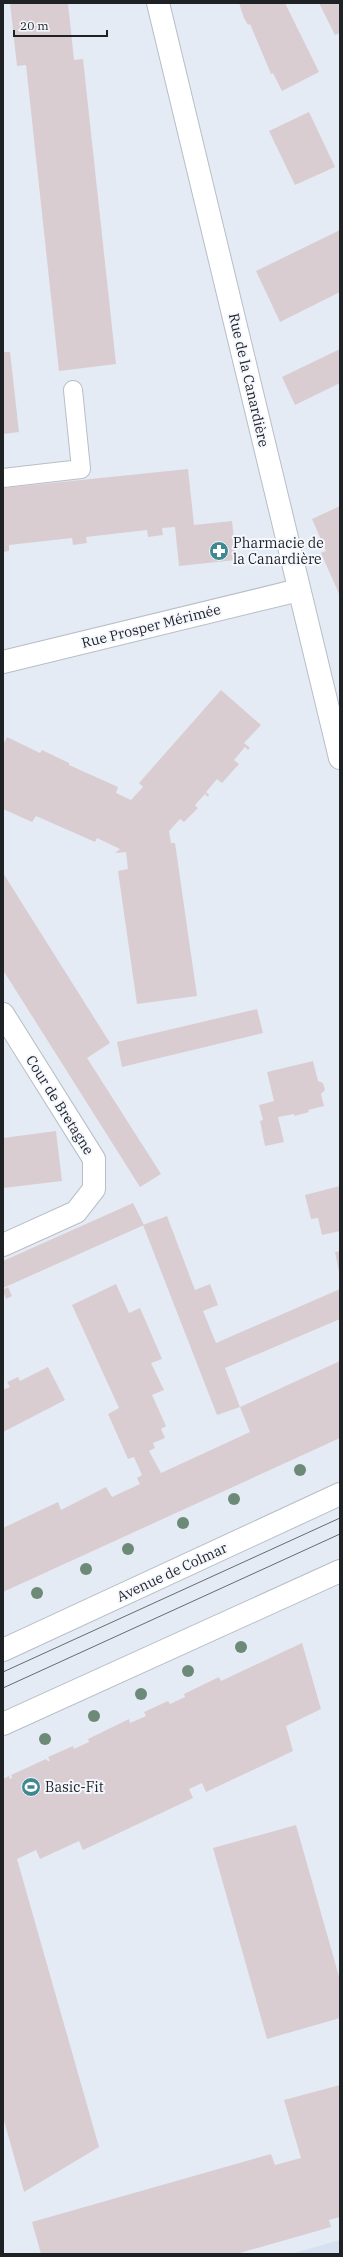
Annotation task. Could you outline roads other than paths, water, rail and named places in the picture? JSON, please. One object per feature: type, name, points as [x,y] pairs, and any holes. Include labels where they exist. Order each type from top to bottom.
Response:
[{"type":"street","name":"Rue de la Canardière","points":[[158,3],[340,758]]},
{"type":"street","name":"Rue Prosper Mérimée","points":[[3,662],[299,590]]},
{"type":"street","name":"Cour de Bretagne","points":[[3,1014],[94,1158],[94,1189],[76,1212],[3,1245]]},
{"type":"street","name":"Avenue de Colmar","points":[[3,1650],[340,1494]]},
{"type":"street","points":[[3,1724],[340,1571]]},
{"type":"lane","points":[[3,478],[81,469],[73,390]]},
{"type":"tram line","points":[[3,1672],[340,1518]]},
{"type":"tram line","points":[[3,1688],[340,1534]]},
{"type":"place","name":"Pharmacie de la Canardière","points":[[219,551]]},
{"type":"place","name":"Basic-Fit","points":[[31,1787]]}]
